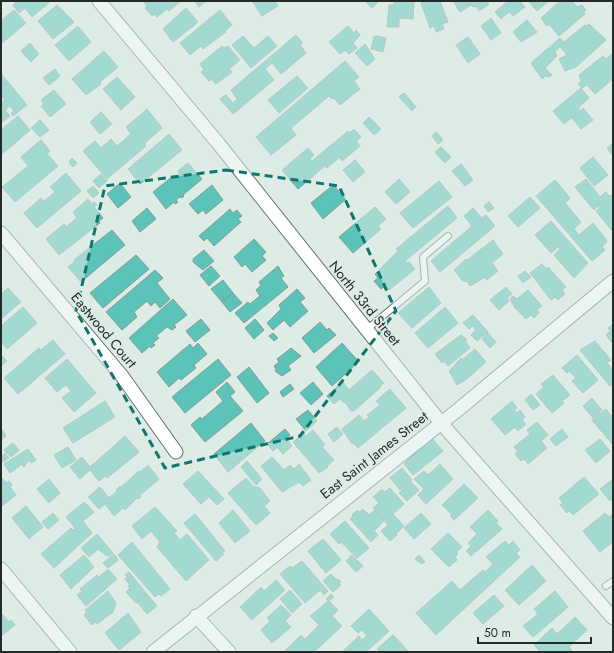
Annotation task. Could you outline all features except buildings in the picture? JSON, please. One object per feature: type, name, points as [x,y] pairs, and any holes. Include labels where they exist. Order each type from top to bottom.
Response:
[{"type":"street","name":"North 33rd Street","points":[[99,1],[218,142],[441,423],[613,618]]},
{"type":"street","name":"Eastwood Court","points":[[1,233],[122,376],[176,452]]},
{"type":"street","name":"East Saint James Street","points":[[153,652],[196,616],[441,423],[613,281]]},
{"type":"street","points":[[1,569],[70,652]]},
{"type":"street","points":[[196,616],[229,652]]},
{"type":"lane","points":[[366,330],[425,281],[423,257],[448,236]]},
{"type":"lane","points":[[606,586],[613,581]]},
{"type":"highlighted area","points":[[226,170],[339,186],[396,311],[300,436],[165,468],[76,311],[105,186]]}]
